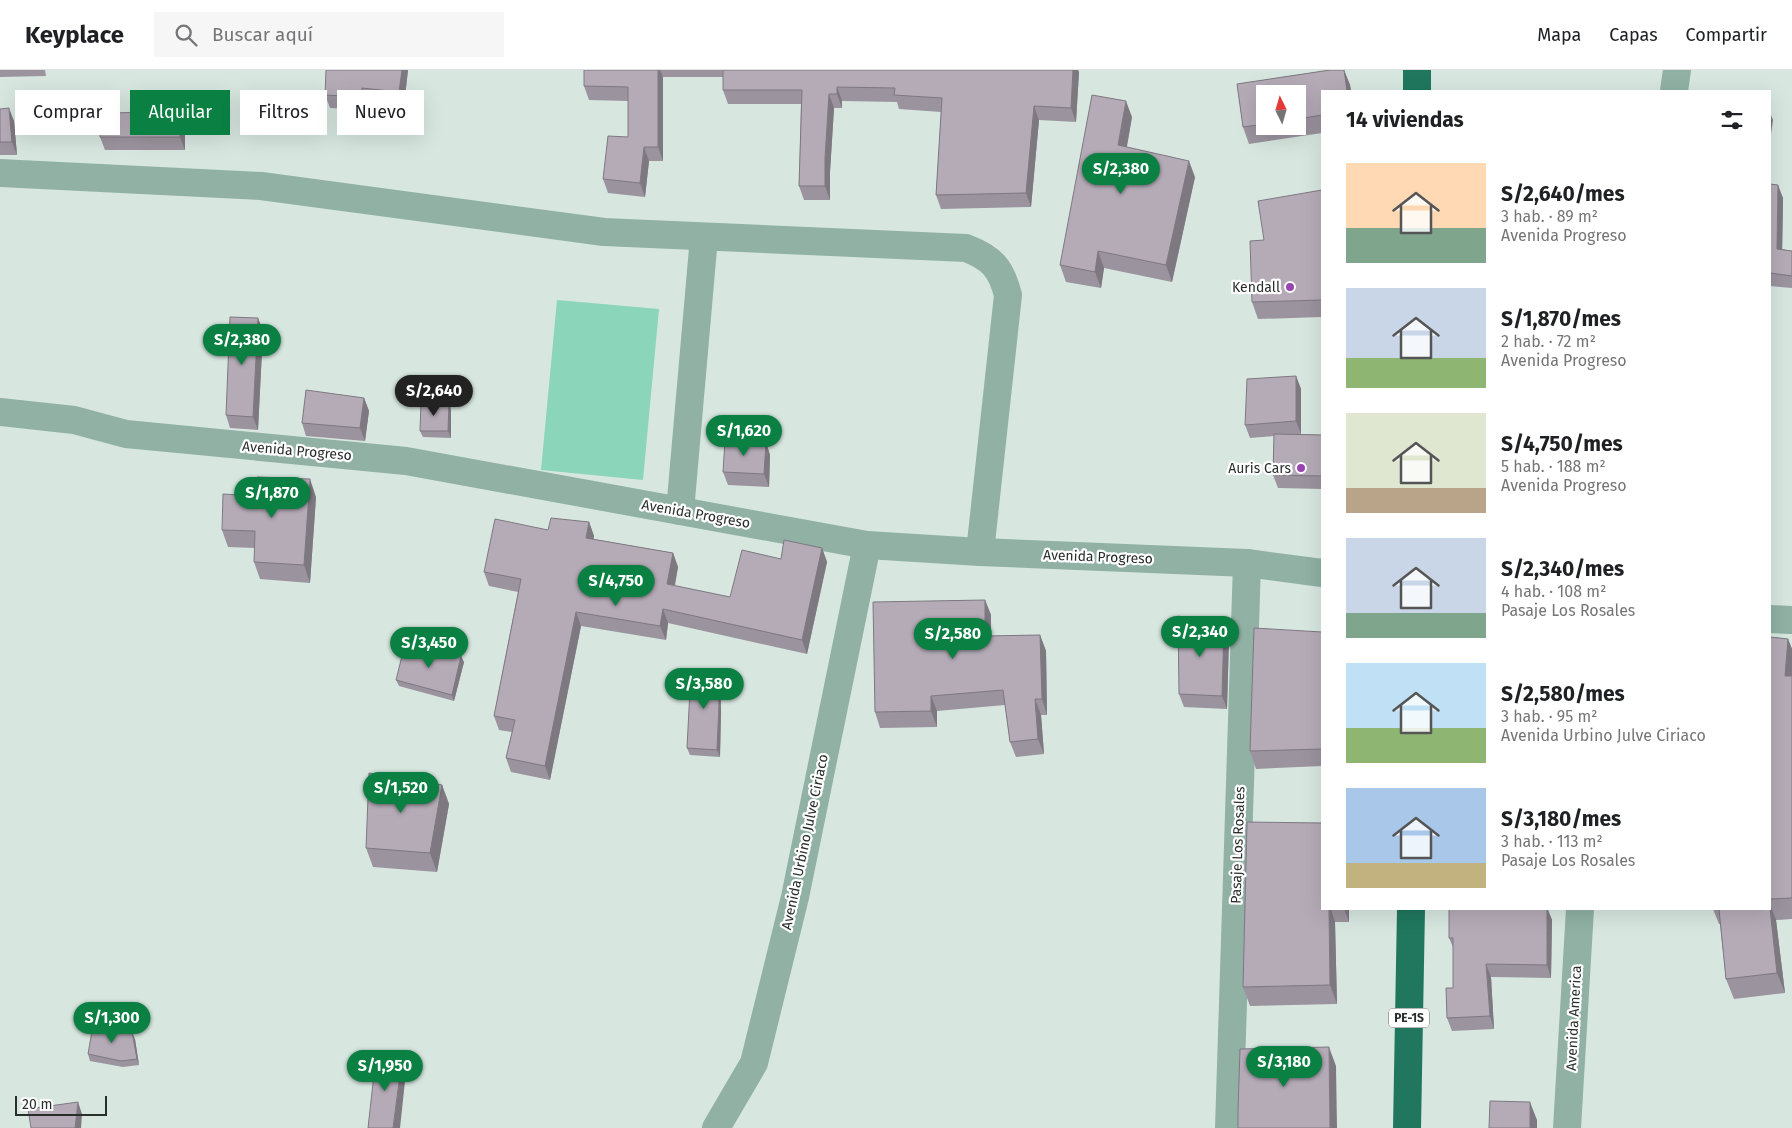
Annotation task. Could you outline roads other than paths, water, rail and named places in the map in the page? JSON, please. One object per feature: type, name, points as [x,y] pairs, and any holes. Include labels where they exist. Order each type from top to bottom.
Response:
[{"type":"highway","points":[[1417,70],[1417,90]]},
{"type":"highway","name":"PE-1S","points":[[1407,1128],[1411,910]]},
{"type":"street","points":[[1674,90],[1677,70]]},
{"type":"street","points":[[0,174],[261,186],[604,232],[966,248],[982,254],[995,265],[1004,279],[1008,295],[980,552]]},
{"type":"street","points":[[680,512],[704,237]]},
{"type":"street","name":"Avenida Progreso","points":[[0,412],[74,420],[126,434],[406,461],[867,545],[980,552],[1247,563],[1321,573]]},
{"type":"street","name":"Avenida Urbino Julve Ciriaco","points":[[716,1128],[754,1063],[795,897],[867,545]]},
{"type":"street","name":"Pasaje Los Rosales","points":[[1229,1128],[1247,563]]},
{"type":"street","points":[[1771,618],[1792,620]]},
{"type":"street","name":"Avenida America","points":[[1567,1128],[1580,910]]},
{"type":"place","name":"Kendall","points":[[1290,287]]},
{"type":"place","name":"Auris Cars","points":[[1301,468]]}]
